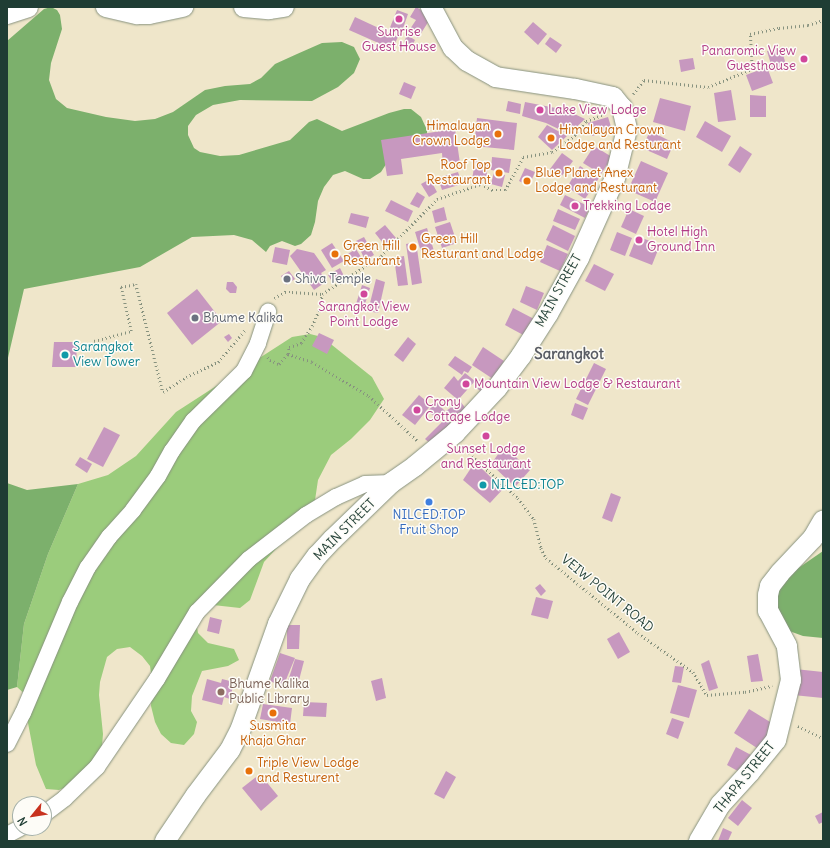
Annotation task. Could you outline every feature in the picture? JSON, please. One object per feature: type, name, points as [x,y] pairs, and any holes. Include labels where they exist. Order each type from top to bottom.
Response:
[{"type":"street","points":[[7,14],[28,7]]},
{"type":"street","points":[[106,7],[137,14],[149,14],[183,7]]},
{"type":"street","points":[[244,7],[269,9],[284,7]]},
{"type":"street","points":[[430,7],[453,48],[467,61],[496,78],[575,89],[613,97],[622,108]]},
{"type":"street","name":"MAIN STREET","points":[[165,841],[196,795],[230,750],[241,728],[278,624],[300,579],[317,556],[391,484],[432,453],[455,433],[497,388],[521,356],[548,314],[579,258],[615,178],[627,129],[622,108]]},
{"type":"street","points":[[7,744],[23,713],[70,602],[88,567],[109,537],[133,510],[158,476],[172,451],[193,421],[244,371],[258,343],[268,312]]},
{"type":"street","points":[[52,808],[65,798],[97,767],[157,679],[197,612],[249,559],[306,515],[336,497],[365,484],[391,484]]},
{"type":"street","name":"THAPA STREET","points":[[699,841],[720,806],[776,740],[783,719],[791,680],[787,646],[768,611],[768,595],[770,586],[780,573],[813,538],[823,521]]},
{"type":"path","points":[[292,292],[322,294],[381,256],[437,199],[481,184],[492,190],[505,190],[524,157],[552,152],[575,135],[586,121],[609,113],[617,108],[622,108],[644,80],[708,87],[752,69],[750,34],[779,28],[808,25],[823,20]]},
{"type":"path","points":[[94,341],[131,331],[121,287],[136,284],[163,392],[186,377],[218,362],[248,324]]},
{"type":"path","points":[[258,343],[270,360],[279,364],[288,354],[290,347],[300,343],[312,326],[319,310],[322,294]]},
{"type":"path","points":[[288,354],[312,362],[369,396],[432,453]]},
{"type":"path","name":"VEIW POINT ROAD","points":[[455,433],[472,456],[518,498],[534,519],[541,548],[546,558],[638,633],[693,672],[707,695],[745,692],[791,680]]},
{"type":"path","points":[[783,719],[823,738]]},
{"type":"green space","points":[[51,7],[57,10],[60,15],[62,29],[51,63],[49,80],[56,99],[67,108],[106,117],[135,121],[155,119],[173,112],[205,90],[225,86],[250,84],[261,78],[275,64],[322,43],[342,42],[354,47],[360,59],[354,73],[338,87],[312,101],[240,100],[213,105],[196,115],[188,126],[188,135],[194,148],[200,152],[220,156],[239,155],[290,140],[309,122],[317,119],[342,131],[389,113],[404,109],[411,109],[421,117],[427,130],[427,137],[392,155],[381,172],[370,179],[363,179],[345,171],[333,175],[324,187],[318,201],[315,222],[311,235],[301,244],[295,246],[282,241],[270,246],[266,252],[252,240],[234,235],[192,237],[140,267],[24,289],[7,362],[7,41],[44,9]]},
{"type":"green space","points":[[310,334],[322,337],[372,377],[384,399],[370,420],[351,439],[331,455],[318,480],[314,507],[264,562],[250,600],[240,608],[213,605],[196,621],[198,633],[208,643],[234,649],[239,660],[228,666],[202,671],[192,696],[191,711],[197,722],[194,734],[184,745],[171,743],[161,734],[155,722],[151,706],[152,680],[150,666],[142,656],[130,647],[117,649],[107,657],[100,682],[99,695],[103,734],[102,746],[98,760],[71,785],[59,790],[46,789],[36,765],[28,723],[28,697],[17,687],[24,624],[48,554],[78,484],[108,475],[136,456],[176,412],[292,337]]},
{"type":"green space","points":[[7,483],[27,490],[78,484],[48,554],[24,624],[17,687],[7,690]]},
{"type":"green space","points":[[823,551],[823,638],[803,636],[781,628],[777,619],[776,588],[784,578]]},
{"type":"building","points":[[416,7],[432,16],[418,38],[408,32],[416,20],[410,17]]},
{"type":"building","points":[[397,10],[408,14],[401,34],[389,30]]},
{"type":"building","points":[[355,17],[398,37],[392,49],[349,30]]},
{"type":"building","points":[[533,22],[547,34],[538,45],[524,32]]},
{"type":"building","points":[[407,35],[415,40],[412,46],[404,42]]},
{"type":"building","points":[[550,37],[562,45],[556,53],[545,44]]},
{"type":"building","points":[[781,48],[787,68],[773,71],[767,51]]},
{"type":"building","points":[[693,58],[695,69],[681,72],[679,60]]},
{"type":"building","points":[[767,67],[773,83],[752,91],[746,75]]},
{"type":"building","points":[[404,82],[416,87],[411,99],[399,94]]},
{"type":"building","points":[[731,90],[736,120],[718,122],[714,93]]},
{"type":"building","points":[[750,95],[766,96],[766,117],[750,117]]},
{"type":"building","points":[[660,98],[691,106],[685,131],[653,122]]},
{"type":"building","points":[[508,101],[521,104],[520,114],[506,111]]},
{"type":"building","points":[[525,102],[566,110],[585,119],[569,134],[546,123],[522,116]]},
{"type":"building","points":[[608,117],[612,130],[592,136],[588,123]]},
{"type":"building","points":[[477,118],[517,123],[514,150],[474,146]]},
{"type":"building","points":[[705,121],[731,136],[722,152],[696,137]]},
{"type":"building","points":[[547,125],[567,136],[552,150],[538,137]]},
{"type":"building","points":[[455,129],[460,163],[443,166],[442,153],[401,159],[403,174],[387,176],[381,140]]},
{"type":"building","points":[[650,131],[674,143],[667,159],[642,148]]},
{"type":"building","points":[[594,146],[612,157],[601,174],[583,163]]},
{"type":"building","points":[[740,146],[752,154],[740,173],[728,165]]},
{"type":"building","points":[[562,153],[573,161],[561,177],[550,169]]},
{"type":"building","points":[[492,157],[511,159],[509,173],[491,170]]},
{"type":"building","points":[[475,161],[488,163],[486,181],[472,180]]},
{"type":"building","points":[[641,161],[668,173],[655,202],[628,190]]},
{"type":"building","points":[[580,166],[599,178],[585,199],[567,187]]},
{"type":"building","points":[[525,168],[535,172],[529,186],[519,181]]},
{"type":"building","points":[[458,172],[462,184],[442,190],[438,178]]},
{"type":"building","points":[[494,172],[505,175],[502,187],[491,184]]},
{"type":"building","points":[[430,179],[437,192],[429,197],[421,184]]},
{"type":"building","points":[[417,192],[425,197],[419,208],[410,204]]},
{"type":"building","name":"Trekking Lodge","points":[[565,195],[590,207],[585,218],[560,205]]},
{"type":"building","points":[[391,200],[413,211],[408,222],[385,211]]},
{"type":"building","points":[[444,207],[447,220],[435,223],[432,211]]},
{"type":"building","points":[[558,209],[580,219],[575,230],[553,221]]},
{"type":"building","points":[[629,209],[644,216],[636,234],[621,227]]},
{"type":"building","points":[[351,213],[369,217],[366,228],[348,223]]},
{"type":"building","points":[[450,222],[457,243],[442,248],[435,227]]},
{"type":"building","points":[[385,225],[396,238],[386,247],[375,233]]},
{"type":"building","points":[[553,225],[575,236],[568,251],[546,240]]},
{"type":"building","points":[[427,228],[434,251],[422,255],[415,232]]},
{"type":"building","points":[[617,232],[632,238],[625,256],[610,250]]},
{"type":"building","points":[[637,236],[660,245],[652,265],[629,256]]},
{"type":"building","points":[[364,237],[374,255],[365,260],[356,241]]},
{"type":"building","points":[[416,242],[422,283],[412,285],[406,244]]},
{"type":"building","points":[[332,243],[344,261],[332,268],[321,250]]},
{"type":"building","points":[[547,245],[568,254],[560,271],[540,262]]},
{"type":"building","points":[[275,247],[290,250],[287,265],[272,262]]},
{"type":"building","points":[[297,249],[314,253],[326,270],[321,273],[327,281],[314,290],[290,256]]},
{"type":"building","points":[[356,249],[361,257],[351,263],[346,255]]},
{"type":"building","points":[[404,256],[408,285],[398,286],[394,258]]},
{"type":"building","points":[[594,264],[614,274],[605,291],[585,281]]},
{"type":"building","points":[[340,268],[344,276],[333,283],[328,275]]},
{"type":"building","points":[[289,271],[295,279],[286,285],[281,276]]},
{"type":"building","points":[[376,279],[385,282],[378,313],[368,311]]},
{"type":"building","points":[[227,282],[233,282],[237,287],[236,293],[230,293],[226,289]]},
{"type":"building","points":[[362,285],[370,288],[364,307],[356,304]]},
{"type":"building","points":[[526,286],[544,293],[537,310],[520,302]]},
{"type":"building","points":[[197,289],[222,321],[192,345],[167,313]]},
{"type":"building","points":[[513,308],[536,320],[527,337],[505,325]]},
{"type":"building","points":[[319,333],[334,340],[327,354],[312,346]]},
{"type":"building","points":[[229,334],[232,338],[228,342],[224,337]]},
{"type":"building","points":[[408,337],[416,344],[403,362],[394,355]]},
{"type":"building","name":"Sarangkot View Tower","points":[[54,342],[77,342],[76,367],[52,367]]},
{"type":"building","points":[[483,347],[504,361],[493,379],[472,365]]},
{"type":"building","points":[[455,356],[472,367],[468,373],[464,371],[462,375],[448,365]]},
{"type":"building","points":[[594,363],[606,369],[588,405],[576,399]]},
{"type":"building","points":[[465,373],[475,381],[458,400],[444,388],[454,376],[458,381]]},
{"type":"building","points":[[481,378],[491,385],[484,394],[474,386]]},
{"type":"building","name":"Crony Cottage Lodge","points":[[419,395],[431,405],[415,425],[402,415]]},
{"type":"building","points":[[460,401],[467,410],[453,420],[446,411]]},
{"type":"building","points":[[436,402],[445,411],[438,420],[428,411]]},
{"type":"building","points":[[575,403],[588,408],[583,420],[571,415]]},
{"type":"building","points":[[446,418],[452,424],[432,445],[425,439]]},
{"type":"building","points":[[104,427],[120,435],[103,467],[87,459]]},
{"type":"building","points":[[504,446],[530,470],[515,487],[491,464]]},
{"type":"building","points":[[80,457],[92,464],[87,473],[75,465]]},
{"type":"building","name":"NILCED:TOP","points":[[475,462],[503,489],[490,503],[463,480]]},
{"type":"building","points":[[611,493],[621,497],[612,522],[602,518]]},
{"type":"building","points":[[540,584],[546,591],[541,596],[535,588]]},
{"type":"building","points":[[536,597],[553,601],[548,619],[531,615]]},
{"type":"building","points":[[210,617],[222,620],[219,634],[207,631]]},
{"type":"building","points":[[287,625],[300,625],[299,649],[287,649]]},
{"type":"building","points":[[619,632],[630,652],[618,659],[607,639]]},
{"type":"building","points":[[280,653],[295,658],[283,687],[270,681]]},
{"type":"building","points":[[758,654],[763,681],[751,682],[747,656]]},
{"type":"building","points":[[295,659],[304,661],[297,688],[287,684]]},
{"type":"building","points":[[709,660],[718,688],[709,691],[701,664]]},
{"type":"building","points":[[675,666],[684,667],[681,683],[672,682]]},
{"type":"building","points":[[795,669],[823,672],[823,698],[793,695]]},
{"type":"building","points":[[382,678],[386,698],[376,701],[371,681]]},
{"type":"building","points":[[207,679],[221,683],[222,679],[234,682],[230,699],[224,697],[222,705],[202,700]]},
{"type":"building","points":[[678,685],[697,690],[689,718],[670,713]]},
{"type":"building","points":[[304,702],[327,703],[326,717],[303,716]]},
{"type":"building","points":[[263,704],[292,708],[290,724],[260,719]]},
{"type":"building","points":[[749,709],[775,725],[760,750],[734,733]]},
{"type":"building","points":[[672,718],[684,722],[678,739],[666,734]]},
{"type":"building","points":[[736,747],[753,756],[743,774],[727,765]]},
{"type":"building","points":[[446,771],[456,777],[444,799],[434,794]]},
{"type":"building","points":[[260,774],[278,796],[261,811],[242,788]]},
{"type":"building","points":[[742,800],[752,808],[738,826],[728,818]]},
{"type":"building","points":[[823,812],[823,822],[819,824],[815,816]]},
{"type":"building","points":[[723,828],[732,832],[728,841],[718,841]]},
{"type":"place","name":"Sunrise Guest House","points":[[399,19]]},
{"type":"place","name":"Panaromic View Guesthouse","points":[[804,59]]},
{"type":"place","name":"Lake View Lodge","points":[[540,110]]},
{"type":"place","name":"Himalayan Crown Lodge","points":[[498,134]]},
{"type":"place","name":"Himalayan Crown Lodge and Resturant","points":[[551,138]]},
{"type":"place","name":"Roof Top Restaurant","points":[[499,173]]},
{"type":"place","name":"Blue Planet Anex Lodge and Resturant","points":[[527,181]]},
{"type":"place","name":"Trekking Lodge","points":[[575,206]]},
{"type":"place","name":"Hotel High Ground Inn","points":[[639,240]]},
{"type":"place","name":"Green Hill Resturant and Lodge","points":[[413,247]]},
{"type":"place","name":"Green Hill Resturant","points":[[335,254]]},
{"type":"place","name":"Shiva Temple","points":[[287,279]]},
{"type":"place","name":"Sarangkot View Point Lodge","points":[[364,294]]},
{"type":"place","name":"Bhume Kalika","points":[[195,318]]},
{"type":"place","name":"Sarangkot View Tower","points":[[65,355]]},
{"type":"place","name":"Mountain View Lodge & Restaurant","points":[[466,384]]},
{"type":"place","name":"Crony Cottage Lodge","points":[[417,410]]},
{"type":"place","name":"Sunset Lodge and Restaurant","points":[[486,436]]},
{"type":"place","name":"NILCED:TOP","points":[[483,485]]},
{"type":"place","name":"NILCED:TOP Fruit Shop","points":[[429,502]]},
{"type":"place","name":"Bhume Kalika Public Library","points":[[221,692]]},
{"type":"place","name":"Susmita Khaja Ghar","points":[[273,713]]},
{"type":"place","name":"Triple View Lodge and Resturent","points":[[249,771]]},
{"type":"district","name":"Sarangkot","points":[[569,354]]}]
